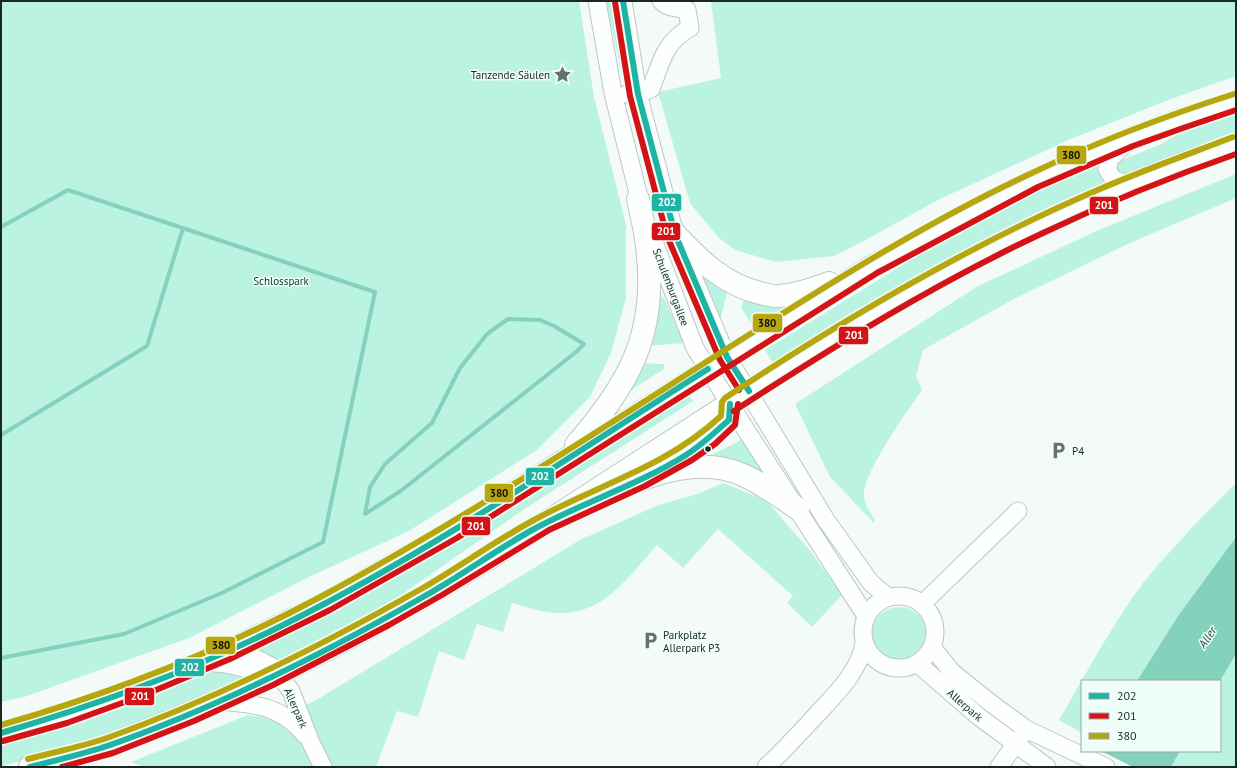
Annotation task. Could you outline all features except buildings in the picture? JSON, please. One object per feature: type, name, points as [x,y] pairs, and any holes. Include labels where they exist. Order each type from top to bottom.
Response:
[{"type":"main road","points":[[1,733],[85,708],[141,688],[226,652],[326,603],[390,568],[559,464],[873,266],[1035,180],[1130,139],[1180,120],[1236,102]]},
{"type":"main road","points":[[30,767],[108,746],[218,702],[278,674],[425,596],[544,524],[749,391],[850,328],[977,257],[1052,219],[1128,185],[1197,158],[1236,146]]},
{"type":"main road","points":[[559,464],[597,420],[618,392],[637,355],[647,315],[649,283],[648,256],[638,199]]},
{"type":"main road","points":[[675,234],[692,253],[725,280],[750,291],[776,297],[802,293],[873,266]]},
{"type":"main road","points":[[544,524],[652,475],[678,469],[699,467],[731,470],[742,474],[768,488],[798,509]]},
{"type":"street","name":"Schulenburgallee","points":[[597,1],[612,93],[638,199],[682,318],[695,348],[730,404]]},
{"type":"street","name":"Schulenburgallee","points":[[623,1],[638,94],[675,234],[727,357],[749,391]]},
{"type":"street","points":[[612,93],[638,94],[651,89],[666,49],[677,35],[690,28],[687,10],[667,4]]},
{"type":"street","points":[[1128,185],[1113,180],[1108,169],[1110,159],[1130,139]]},
{"type":"street","points":[[749,391],[764,420],[826,520],[871,583],[888,597]]},
{"type":"street","points":[[652,475],[703,443],[718,431],[729,420],[730,404]]},
{"type":"street","points":[[730,404],[866,616]]},
{"type":"street","points":[[922,604],[1018,511]]},
{"type":"street","points":[[900,595],[910,597],[922,604],[930,614],[935,632],[932,647],[926,657],[906,668],[893,668],[882,664],[868,652],[862,633],[866,616],[872,606],[888,597],[900,595]]},
{"type":"street","points":[[766,767],[791,743],[840,689],[857,664],[862,653],[864,643]]},
{"type":"street","name":"Allerpark","points":[[932,647],[952,672],[1026,729],[1106,767]]},
{"type":"street","name":"Allerpark","points":[[226,652],[251,656],[273,667],[291,691],[311,743],[323,767]]},
{"type":"street","points":[[202,663],[230,664],[261,673],[278,674]]},
{"type":"street","name":"Allerpark","points":[[917,663],[978,716],[1015,745],[1047,767]]},
{"type":"street","points":[[840,689],[865,672],[882,664]]},
{"type":"street","name":"Allerpark","points":[[218,702],[261,705],[296,724],[311,743]]},
{"type":"street","points":[[999,767],[1026,729]]},
{"type":"green space","name":"Schlosspark","points":[[1,1],[579,1],[594,97],[626,225],[626,298],[611,353],[590,397],[537,450],[409,531],[311,576],[189,638],[24,697],[1,702]]},
{"type":"green space","points":[[606,1],[614,1],[626,83],[624,83]]},
{"type":"green space","points":[[711,1],[1236,1],[1236,76],[1171,99],[1071,139],[940,199],[834,256],[776,262],[735,250],[719,238],[690,203],[658,92],[721,78]]},
{"type":"green space","points":[[1236,112],[1236,137],[1123,177],[1115,169],[1116,164],[1120,161],[1161,144],[1191,126]]},
{"type":"green space","points":[[1102,160],[1109,184],[773,364],[765,350],[964,227],[1036,190]]},
{"type":"green space","points":[[1236,174],[1236,198],[1130,243],[1012,300],[923,350],[916,376],[922,390],[878,457],[866,485],[864,499],[875,520],[874,523],[830,477],[795,404],[978,286],[1101,229]]},
{"type":"green space","points":[[703,276],[728,289],[720,321],[703,279]]},
{"type":"green space","points":[[659,295],[664,298],[684,343],[646,346]]},
{"type":"green space","points":[[745,296],[793,305],[754,328],[741,308]]},
{"type":"green space","points":[[639,363],[664,364],[664,369],[620,397]]},
{"type":"green space","points":[[687,392],[693,401],[523,510],[404,593],[340,633],[278,663],[252,651]]},
{"type":"green space","points":[[743,439],[768,475],[709,456]]},
{"type":"green space","points":[[723,483],[766,500],[811,552],[842,595],[812,627],[787,603],[793,596],[718,529],[683,568],[657,545],[633,573],[608,596],[594,605],[579,611],[561,613],[541,611],[512,603],[503,632],[477,624],[464,660],[439,651],[418,717],[397,711],[376,767],[144,767],[131,762],[248,715],[262,717],[273,721],[318,699],[580,540],[656,506],[700,493]]},
{"type":"green space","points":[[1236,483],[1236,537],[1178,616],[1138,680],[1082,680],[1109,633],[1131,599],[1154,570],[1200,519]]},
{"type":"green space","points":[[899,607],[910,609],[919,615],[925,624],[927,635],[925,646],[919,655],[910,661],[899,663],[888,661],[879,655],[873,646],[871,635],[873,624],[879,615],[888,609]]},
{"type":"green space","points":[[1236,654],[1236,767],[1171,767],[1179,752],[1221,752],[1221,680]]},
{"type":"green space","points":[[213,670],[254,676],[83,746],[1,766],[1,743],[70,725],[123,707]]},
{"type":"green space","points":[[1081,682],[1081,732],[1059,720]]},
{"type":"water","name":"Aller","points":[[1236,537],[1236,654],[1221,680],[1138,680],[1178,616]]},
{"type":"water","points":[[1096,752],[1179,752],[1171,767],[1089,767]]},
{"type":"pier","points":[[1094,752],[1103,752],[1133,767],[1094,767],[1088,764]]},
{"type":"waterway","points":[[1,227],[68,190],[375,292],[323,542],[224,592],[124,634],[1,658]]},
{"type":"waterway","points":[[1,435],[147,346],[183,228]]},
{"type":"waterway","points":[[508,319],[540,320],[554,326],[584,344],[576,352],[402,490],[365,514],[370,487],[385,464],[432,423],[460,368],[487,334],[508,319]]},
{"type":"transit line","name":"202","points":[[623,1],[638,94],[675,234],[727,357],[749,391]]},
{"type":"transit line","name":"201","points":[[615,2],[630,96],[667,236],[720,360],[739,390]]},
{"type":"transit line","name":"380","points":[[1,725],[84,699],[166,669],[207,652],[285,615],[378,565],[485,502],[817,292],[923,229],[1032,173],[1106,140],[1182,111],[1234,94]]},
{"type":"transit line","name":"201","points":[[3,741],[67,723],[144,695],[230,659],[330,610],[457,538],[877,273],[1038,187],[1133,146],[1236,110]]},
{"type":"transit line","name":"380","points":[[28,759],[77,747],[148,723],[228,689],[345,631],[421,589],[534,520],[558,507],[631,474],[677,449],[700,434],[721,416],[722,402],[725,398],[815,340],[908,285],[1003,234],[1051,211],[1133,175],[1233,137]]},
{"type":"transit line","name":"201","points":[[734,411],[886,316],[1003,252],[1114,201],[1236,154]]},
{"type":"transit line","name":"202","points":[[1,733],[75,710],[148,684],[219,655],[289,622],[397,564],[502,501],[708,369]]},
{"type":"transit line","name":"202","points":[[30,767],[100,748],[151,730],[231,697],[309,659],[437,589],[534,529],[668,466],[703,443],[729,420],[730,404]]},
{"type":"transit line","name":"201","points":[[62,767],[113,753],[194,721],[273,685],[389,625],[442,595],[549,530],[645,486],[692,460],[715,444],[735,425],[738,404]]},
{"type":"place","name":"Tanzende Säulen","points":[[563,75]]},
{"type":"place","name":"P4","points":[[1059,451]]},
{"type":"place","name":"Parkplatz Allerpark P3","points":[[650,641]]}]
